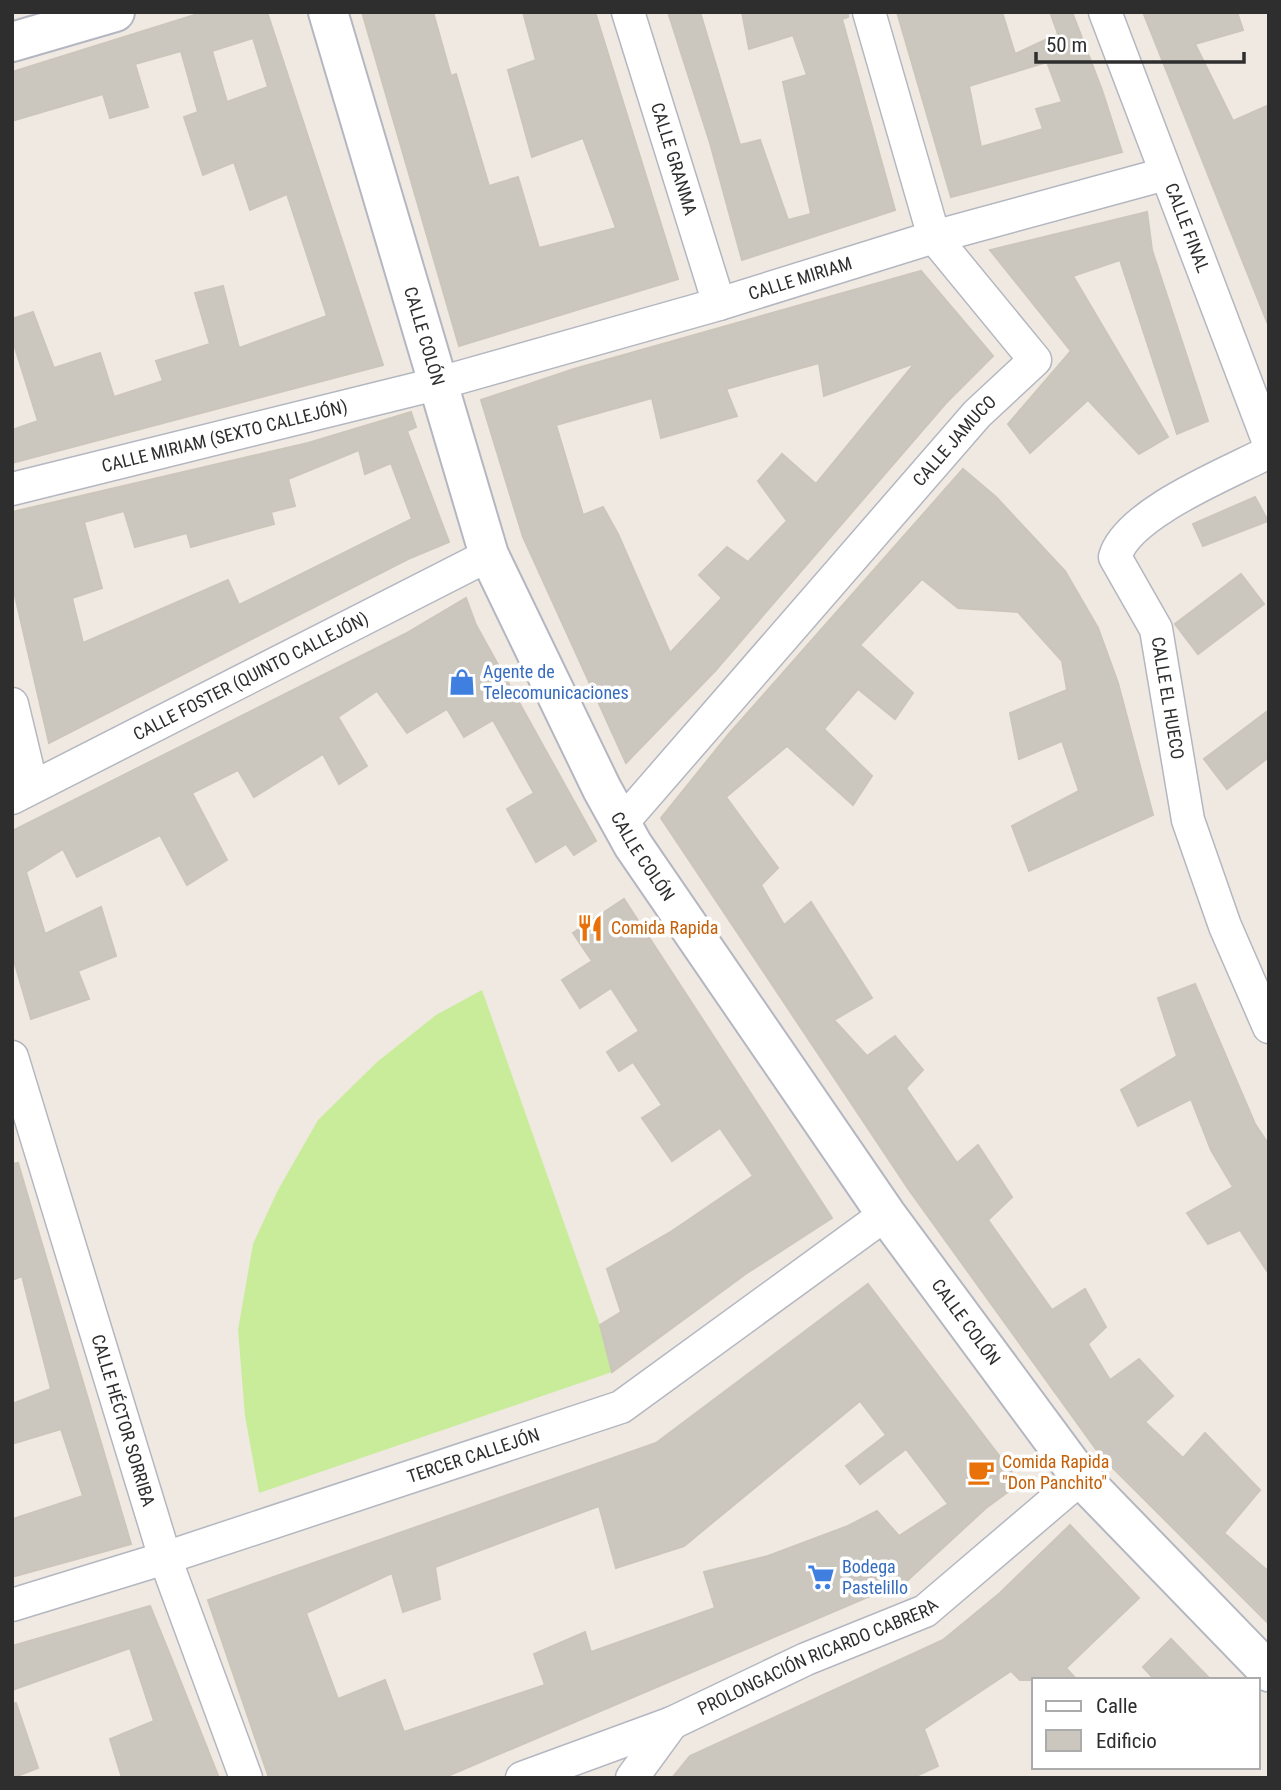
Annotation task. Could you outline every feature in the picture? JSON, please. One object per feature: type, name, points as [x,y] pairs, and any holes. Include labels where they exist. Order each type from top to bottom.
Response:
[{"type":"street","points":[[12,42],[115,12]]},
{"type":"street","name":"CALLE COLÓN","points":[[328,12],[436,384],[489,555],[621,824],[647,868],[886,1214],[1081,1478],[1269,1672]]},
{"type":"street","name":"CALLE GRANMA","points":[[628,12],[719,304]]},
{"type":"street","name":"CALLE JAMUCO","points":[[621,824],[976,414],[1035,360],[934,237],[869,12]]},
{"type":"street","name":"CALLE FINAL","points":[[1105,12],[1269,443]]},
{"type":"street","name":"CALLE MIRIAM","points":[[436,384],[719,304],[934,237],[1165,174]]},
{"type":"street","name":"CALLE MIRIAM (SEXTO CALLEJÓN)","points":[[12,489],[436,384]]},
{"type":"street","name":"CALLE EL HUECO","points":[[1269,452],[1153,515],[1122,539],[1115,557],[1156,629],[1188,820],[1225,926],[1269,1027]]},
{"type":"street","name":"CALLE FOSTER (QUINTO CALLEJÓN)","points":[[22,793],[489,555]]},
{"type":"street","points":[[12,704],[22,793]]},
{"type":"street","name":"CALLE HÉCTOR SORRIBA","points":[[12,1057],[165,1558],[246,1778]]},
{"type":"street","name":"TERCER CALLEJÓN","points":[[12,1605],[165,1558],[621,1407],[886,1214]]},
{"type":"street","name":"PROLONGACIÓN RICARDO CABRERA","points":[[522,1778],[672,1723],[806,1659],[925,1611],[1081,1478]]},
{"type":"street","points":[[632,1778],[672,1723]]},
{"type":"green space","points":[[482,990],[600,1325],[612,1372],[259,1493],[245,1416],[238,1330],[253,1244],[278,1190],[318,1120],[377,1062],[436,1015]]},
{"type":"building","points":[[204,12],[267,12],[383,365],[12,463],[12,430],[38,421],[12,338],[12,319],[33,312],[54,368],[100,353],[114,397],[163,381],[156,361],[210,344],[195,293],[223,286],[239,348],[327,316],[287,194],[250,210],[234,162],[203,175],[184,117],[198,112],[181,51],[135,64],[148,107],[110,118],[103,94],[12,121],[12,72]],"holes":[[[253,38],[268,87],[227,102],[212,51]]]},
{"type":"building","points":[[362,12],[433,12],[451,76],[456,74],[489,186],[518,177],[539,248],[616,228],[583,138],[532,157],[508,70],[536,60],[523,12],[595,12],[678,279],[459,346]]},
{"type":"building","points":[[668,12],[700,12],[740,145],[760,140],[788,220],[811,214],[783,82],[807,75],[793,35],[749,49],[742,12],[848,12],[848,17],[842,19],[895,210],[742,260],[710,143]]},
{"type":"building","points":[[897,12],[1002,12],[1015,54],[1058,34],[1050,12],[1072,12],[1122,152],[951,197]],"holes":[[[1047,62],[1062,102],[1036,109],[1043,129],[981,147],[969,86]]]},
{"type":"building","points":[[1143,12],[1237,12],[1243,30],[1195,44],[1233,121],[1269,105],[1269,327]]},
{"type":"building","points":[[1147,212],[1152,250],[1208,421],[1177,434],[1120,260],[1073,276],[1168,437],[1139,454],[1088,400],[1030,453],[1008,424],[1071,351],[990,250]]},
{"type":"building","points":[[921,271],[993,356],[946,403],[715,671],[626,763],[523,537],[481,400],[574,369]],"holes":[[[819,363],[824,396],[915,363],[816,484],[782,454],[758,481],[787,521],[748,562],[727,547],[699,575],[722,598],[670,653],[618,534],[603,507],[583,515],[556,425],[652,398],[661,438],[737,416],[726,389]]]},
{"type":"building","points":[[411,412],[416,427],[407,431],[449,542],[408,559],[49,743],[12,583],[12,512],[308,443]],"holes":[[[359,450],[365,474],[391,463],[412,519],[239,605],[228,580],[83,643],[72,598],[102,588],[84,522],[124,511],[135,547],[187,533],[191,547],[274,524],[271,512],[295,506],[288,479]]]},
{"type":"building","points":[[963,469],[996,497],[1065,571],[1098,628],[1118,683],[1153,815],[1029,871],[1012,826],[1079,791],[1062,741],[1019,759],[1010,713],[1067,690],[1062,661],[1018,612],[958,608],[922,579],[860,645],[913,693],[895,719],[858,689],[824,729],[872,776],[853,805],[787,746],[726,797],[778,868],[761,885],[784,925],[811,902],[872,998],[834,1020],[867,1056],[895,1036],[923,1070],[906,1088],[957,1163],[978,1145],[1012,1197],[988,1220],[1052,1310],[1085,1289],[1106,1327],[1088,1344],[1110,1380],[1139,1359],[1173,1396],[1145,1422],[1183,1458],[1205,1433],[1260,1490],[1224,1533],[1269,1572],[1269,1624],[1101,1456],[909,1190],[661,818],[728,735]]},
{"type":"building","points":[[1255,497],[1268,521],[1203,546],[1193,524]]},
{"type":"building","points":[[1241,574],[1264,604],[1198,654],[1175,624]]},
{"type":"building","points":[[466,598],[476,625],[596,841],[574,855],[566,844],[536,862],[507,809],[534,793],[493,720],[464,737],[447,709],[407,733],[377,691],[338,717],[367,766],[339,784],[323,754],[254,797],[238,770],[192,793],[227,860],[187,885],[160,835],[77,877],[63,849],[26,872],[45,934],[101,907],[116,956],[78,971],[89,999],[31,1019],[12,954],[12,831],[405,634]]},
{"type":"building","points":[[1269,710],[1269,757],[1227,789],[1204,759]]},
{"type":"building","points":[[624,899],[832,1218],[747,1273],[612,1372],[600,1325],[621,1312],[607,1269],[672,1231],[753,1176],[720,1128],[672,1161],[642,1118],[662,1105],[633,1062],[619,1071],[607,1052],[639,1031],[611,988],[580,1008],[562,980],[592,961],[573,933]]},
{"type":"building","points":[[1195,984],[1255,1124],[1269,1145],[1269,1274],[1240,1230],[1208,1244],[1187,1213],[1233,1187],[1211,1150],[1191,1099],[1138,1126],[1121,1090],[1177,1056],[1158,998]]},
{"type":"building","points":[[18,1163],[131,1544],[12,1577],[13,1519],[83,1496],[61,1429],[12,1444],[12,1404],[51,1389],[22,1276],[12,1280],[12,1164]]},
{"type":"building","points":[[868,1284],[1020,1483],[986,1508],[908,1580],[443,1778],[269,1778],[208,1600],[656,1443]],"holes":[[[860,1401],[886,1435],[846,1466],[860,1484],[906,1449],[948,1504],[899,1536],[877,1511],[848,1526],[768,1556],[704,1572],[715,1608],[591,1652],[585,1632],[534,1654],[545,1685],[404,1732],[385,1680],[338,1699],[306,1613],[392,1573],[403,1612],[440,1599],[435,1567],[599,1506],[616,1568],[684,1546]]]},
{"type":"building","points":[[1070,1525],[1139,1598],[1066,1668],[1075,1678],[1020,1680],[1011,1671],[924,1729],[938,1766],[912,1778],[672,1778],[690,1756],[943,1640],[1000,1593]]},
{"type":"building","points":[[150,1606],[219,1778],[122,1778],[110,1739],[154,1721],[130,1648],[12,1690],[12,1646]]},
{"type":"building","points":[[1171,1639],[1209,1678],[1153,1678],[1143,1667]]},
{"type":"building","points":[[16,1703],[38,1768],[12,1778],[12,1704]]},
{"type":"place","name":"Agente de Telecomunicaciones","points":[[462,682]]},
{"type":"place","name":"Comida Rapida","points":[[590,928]]},
{"type":"place","name":"Comida Rapida \"Don Panchito\"","points":[[981,1472]]},
{"type":"place","name":"Bodega Pastelillo","points":[[821,1577]]}]
